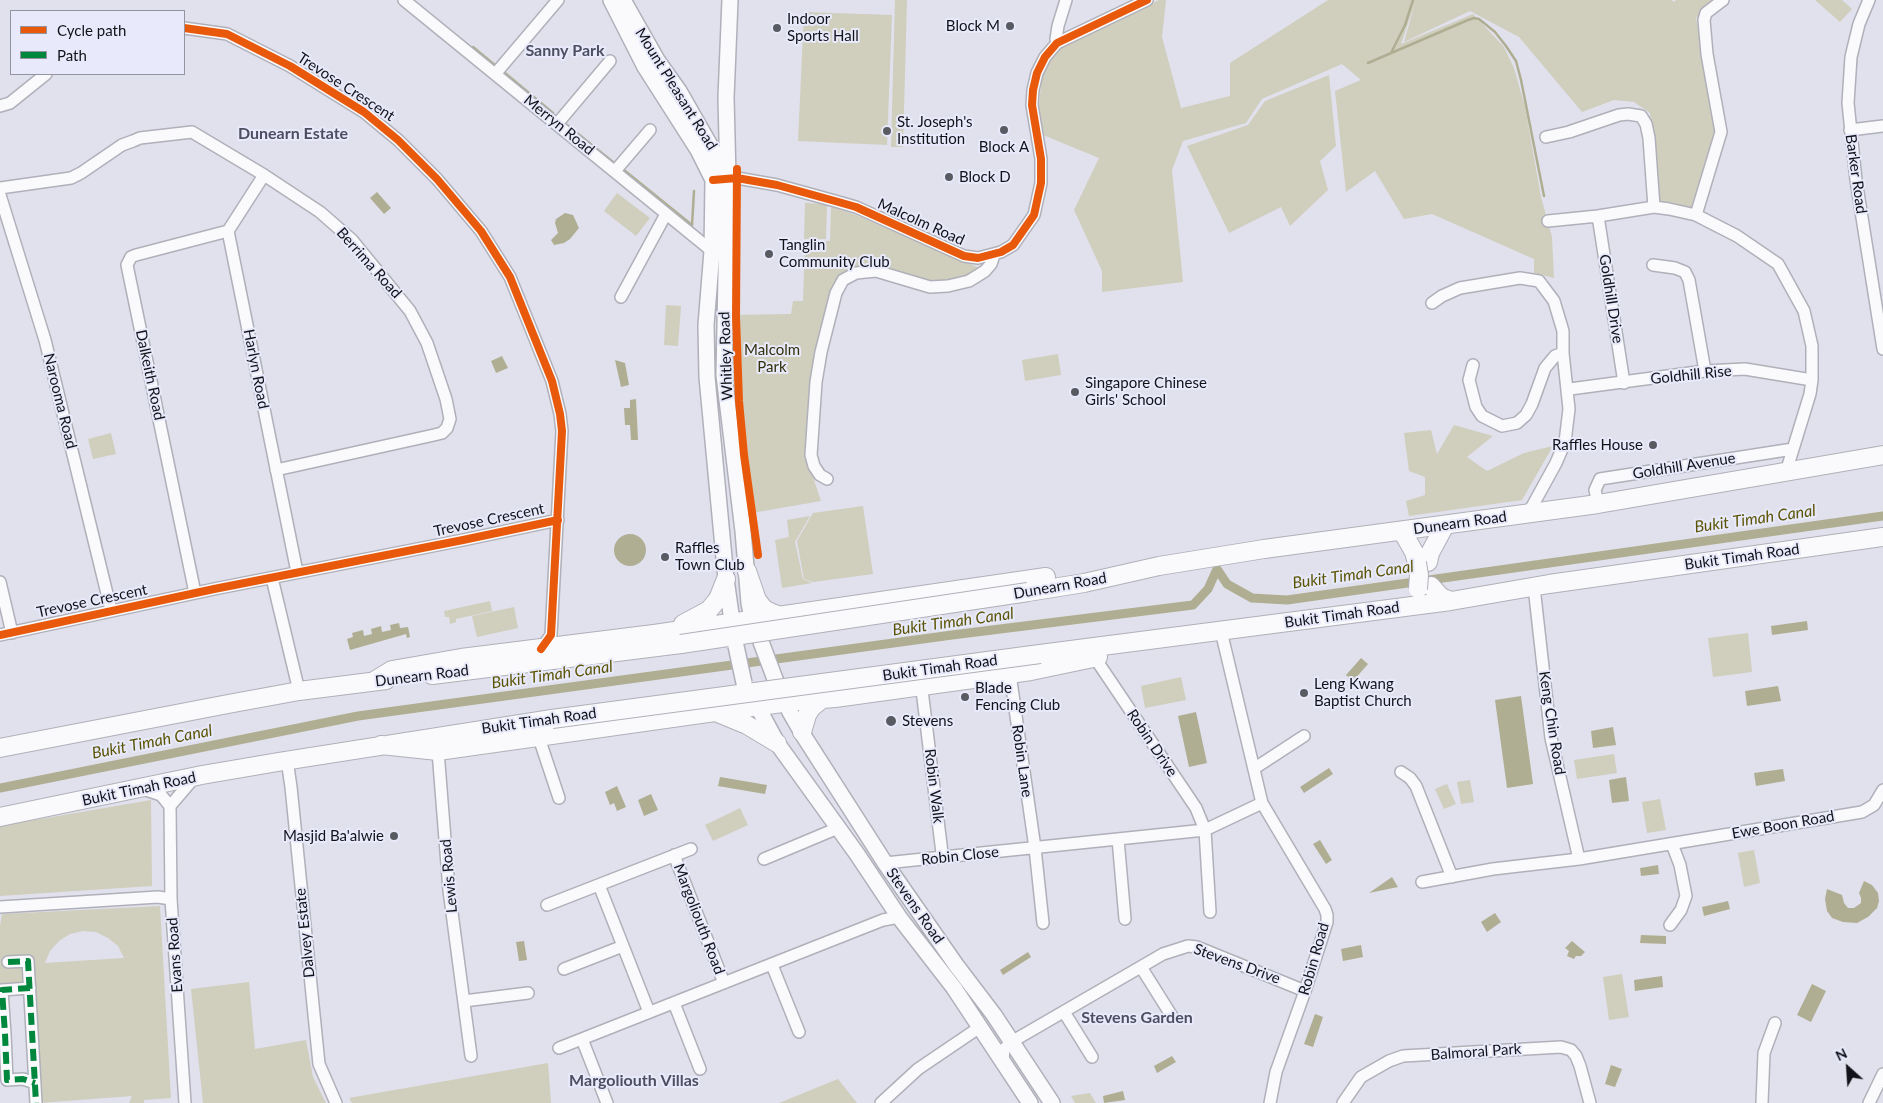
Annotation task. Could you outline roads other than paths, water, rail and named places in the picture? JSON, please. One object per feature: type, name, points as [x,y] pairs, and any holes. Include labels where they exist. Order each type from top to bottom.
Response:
[{"type":"highway","name":"Dunearn Road","points":[[0,748],[299,691],[374,681],[548,648],[690,642],[1084,583],[1159,566],[1264,549],[1598,504],[1883,455]]},
{"type":"highway","points":[[1445,525],[1430,553],[1422,563],[1419,575],[1425,588],[1450,601]]},
{"type":"highway","points":[[1402,531],[1422,563]]},
{"type":"highway","name":"Bukit Timah Road","points":[[0,817],[287,760],[552,719],[1450,601],[1534,586],[1883,538]]},
{"type":"highway","points":[[548,648],[1055,576],[1159,566]]},
{"type":"highway","points":[[747,571],[757,600],[764,608],[781,616]]},
{"type":"highway","points":[[654,634],[686,623],[710,610],[718,599],[726,579]]},
{"type":"highway","points":[[1397,608],[1425,588]]},
{"type":"highway","points":[[381,745],[438,751],[715,712],[923,686],[1010,674],[1094,658],[1132,648],[1145,640]]},
{"type":"highway","points":[[802,732],[811,708],[821,700]]},
{"type":"highway","points":[[715,712],[748,725],[777,743]]},
{"type":"main road","name":"Mount Pleasant Road","points":[[611,0],[645,67],[698,150],[713,180]]},
{"type":"main road","name":"Mount Pleasant Road","points":[[623,0],[657,60],[679,91],[728,178]]},
{"type":"main road","name":"Whitley Road","points":[[730,0],[726,98],[728,178],[724,376],[747,571],[749,603],[761,643],[787,703]]},
{"type":"main road","name":"Whitley Road","points":[[713,180],[712,251],[706,325],[706,369],[726,579],[736,646],[744,683],[758,707]]},
{"type":"main road","name":"Stevens Road","points":[[787,703],[802,732],[885,863],[951,958],[1013,1042],[1052,1103]]},
{"type":"main road","name":"Stevens Road","points":[[758,707],[777,743],[899,917],[954,988],[1030,1103]]},
{"type":"main road","points":[[989,1040],[999,1029],[994,1015]]},
{"type":"street","name":"Merryn Road","points":[[404,0],[496,73],[712,251]]},
{"type":"street","points":[[496,73],[558,0]]},
{"type":"street","points":[[1057,43],[1058,26],[1066,0]]},
{"type":"street","name":"Malcolm Road","points":[[713,180],[728,178],[777,185],[859,209],[964,256],[978,258],[994,255],[1013,245],[1034,215],[1041,183],[1041,159],[1032,105],[1033,90],[1037,73],[1045,57],[1057,43],[1147,0]]},
{"type":"street","points":[[1696,215],[1721,132],[1704,33],[1704,20],[1706,13],[1723,0]]},
{"type":"street","name":"Barker Road","points":[[1869,0],[1859,24],[1851,57],[1848,103],[1865,239],[1883,348]]},
{"type":"street","name":"Trevose Crescent","points":[[0,635],[195,592],[558,520],[562,431],[552,381],[510,277],[481,231],[417,157],[364,112],[290,66],[227,34],[185,28]]},
{"type":"street","points":[[557,124],[610,61]]},
{"type":"street","points":[[0,106],[10,103],[45,75]]},
{"type":"street","points":[[1546,137],[1569,132],[1619,115],[1641,116],[1646,124],[1649,138],[1654,207]]},
{"type":"street","points":[[1850,130],[1883,126]]},
{"type":"street","points":[[615,171],[650,130]]},
{"type":"street","name":"Berrima Road","points":[[0,188],[71,178],[122,145],[140,138],[192,132],[200,135],[320,212],[352,240],[410,311],[427,343],[446,399],[450,420],[447,428],[442,433],[276,470]]},
{"type":"street","points":[[228,231],[264,175]]},
{"type":"street","name":"Narooma Road","points":[[0,195],[45,340],[111,610]]},
{"type":"street","points":[[1548,221],[1598,216],[1654,207],[1669,209],[1696,215],[1737,236],[1778,264],[1805,316],[1812,346],[1810,394],[1786,472]]},
{"type":"street","points":[[621,296],[666,214]]},
{"type":"street","name":"Goldhill Drive","points":[[1598,216],[1624,383]]},
{"type":"street","name":"Harlyn Road","points":[[228,231],[297,572]]},
{"type":"street","name":"Dalkeith Road","points":[[195,592],[127,265],[131,257],[136,255],[228,231]]},
{"type":"street","name":"Malcolm Road","points":[[827,479],[820,475],[814,466],[811,455],[816,382],[821,352],[836,292],[843,280],[856,273],[876,271],[930,287],[948,286],[969,281],[985,271],[991,264],[994,255]]},
{"type":"street","points":[[1653,265],[1675,268],[1685,272],[1689,280],[1705,371]]},
{"type":"street","points":[[1432,303],[1449,292],[1477,284],[1520,278],[1538,281],[1554,301],[1563,331],[1568,409],[1565,442],[1556,463],[1528,514]]},
{"type":"street","points":[[1474,364],[1469,380],[1476,407],[1482,416],[1502,426],[1517,422],[1526,415],[1545,368],[1555,356],[1563,353]]},
{"type":"street","name":"Goldhill Rise","points":[[1570,389],[1705,371],[1745,369],[1812,380]]},
{"type":"street","name":"Goldhill Avenue","points":[[1598,504],[1596,490],[1600,480],[1793,449]]},
{"type":"street","points":[[548,648],[558,520]]},
{"type":"street","points":[[272,578],[299,691]]},
{"type":"street","points":[[0,582],[12,632]]},
{"type":"street","name":"Keng Chin Road","points":[[1534,586],[1551,738],[1579,859]]},
{"type":"street","name":"Robin Road","points":[[1221,631],[1262,803],[1327,915],[1305,991],[1276,1072],[1270,1103]]},
{"type":"street","name":"Robin Drive","points":[[1094,658],[1192,800],[1205,830]]},
{"type":"street","name":"Robin Lane","points":[[1010,674],[1035,848]]},
{"type":"street","name":"Robin Walk","points":[[923,686],[942,853],[944,856]]},
{"type":"street","points":[[1254,768],[1304,736]]},
{"type":"street","name":"Bukit Timah Road","points":[[539,738],[559,798]]},
{"type":"street","name":"Lewis Road","points":[[438,751],[449,890],[471,1056]]},
{"type":"street","name":"Dalvey Estate","points":[[287,760],[292,787],[319,1064],[336,1103]]},
{"type":"street","points":[[1401,772],[1410,778],[1416,786],[1452,877]]},
{"type":"street","points":[[141,788],[161,795],[170,806],[196,777]]},
{"type":"street","name":"Ewe Boon Road","points":[[1422,882],[1493,869],[1579,859],[1862,812],[1874,806],[1883,790]]},
{"type":"street","name":"Robin Close","points":[[885,863],[1205,830],[1262,803]]},
{"type":"street","name":"Evans Road","points":[[170,806],[171,899],[185,1103]]},
{"type":"street","points":[[764,859],[838,828]]},
{"type":"street","points":[[1205,830],[1210,912]]},
{"type":"street","points":[[1118,839],[1125,919]]},
{"type":"street","points":[[1670,925],[1681,910],[1686,896],[1680,865],[1672,844]]},
{"type":"street","points":[[1035,848],[1043,923]]},
{"type":"street","name":"Margoliouth Road","points":[[547,906],[692,849]]},
{"type":"street","name":"Margoliouth Road","points":[[674,856],[724,983]]},
{"type":"street","points":[[599,885],[649,1012]]},
{"type":"street","points":[[0,907],[158,897],[171,899]]},
{"type":"street","name":"Margoliouth Road","points":[[559,1048],[883,920],[899,917]]},
{"type":"street","points":[[564,970],[623,946]]},
{"type":"street","name":"Stevens Drive","points":[[1013,1042],[1141,967],[1176,949],[1192,946],[1305,991]]},
{"type":"street","points":[[8,962],[28,961],[36,1103]]},
{"type":"street","points":[[772,965],[799,1032]]},
{"type":"street","points":[[1141,967],[1173,1018]]},
{"type":"street","points":[[30,988],[2,990],[8,1034],[7,1080],[23,1079],[35,1083]]},
{"type":"street","points":[[464,1002],[528,993]]},
{"type":"street","points":[[674,1003],[700,1069]]},
{"type":"street","points":[[1064,1012],[1092,1057]]},
{"type":"street","points":[[1762,1103],[1764,1053],[1775,1023]]},
{"type":"street","points":[[881,1103],[918,1069],[980,1027]]},
{"type":"street","points":[[582,1039],[607,1103]]},
{"type":"street","points":[[1003,1060],[1004,1049],[1013,1042]]},
{"type":"street","name":"Balmoral Park","points":[[1343,1103],[1362,1077],[1389,1061],[1403,1056],[1544,1047],[1561,1047],[1571,1050],[1576,1056],[1590,1103]]},
{"type":"street","points":[[1869,1103],[1883,1074]]},
{"type":"waterway","points":[[1391,53],[1405,25],[1413,0]]},
{"type":"waterway","points":[[1368,63],[1468,20],[1479,19],[1495,32],[1516,61],[1544,196]]},
{"type":"waterway","points":[[473,47],[496,66]]},
{"type":"waterway","points":[[505,73],[553,113]]},
{"type":"waterway","points":[[567,125],[613,162]]},
{"type":"waterway","points":[[624,170],[692,225]]},
{"type":"waterway","points":[[692,225],[694,191]]},
{"type":"waterway","name":"Bukit Timah Canal","points":[[1217,569],[1227,584],[1252,598],[1287,600],[1883,516]]},
{"type":"waterway","name":"Bukit Timah Canal","points":[[0,788],[358,716],[952,635],[1193,605],[1208,589],[1217,569]]},
{"type":"place","name":"Block M","points":[[1010,26]]},
{"type":"place","name":"Indoor Sports Hall","points":[[777,28]]},
{"type":"place","name":"Block A","points":[[1004,130]]},
{"type":"place","name":"St. Joseph's Institution","points":[[887,131]]},
{"type":"place","name":"Block D","points":[[949,177]]},
{"type":"place","name":"Tanglin Community Club","points":[[769,254]]},
{"type":"place","name":"Singapore Chinese Girls' School","points":[[1075,392]]},
{"type":"place","name":"Raffles House","points":[[1653,445]]},
{"type":"place","name":"Raffles Town Club","points":[[665,557]]},
{"type":"place","name":"Leng Kwang Baptist Church","points":[[1304,693]]},
{"type":"place","name":"Blade Fencing Club","points":[[965,697]]},
{"type":"place","name":"Stevens","points":[[891,721]]},
{"type":"place","name":"Masjid Ba'alwie","points":[[394,836]]},
{"type":"district","name":"Sanny Park","points":[[565,51]]},
{"type":"district","name":"Dunearn Estate","points":[[293,134]]},
{"type":"district","name":"Stevens Garden","points":[[1137,1018]]},
{"type":"district","name":"Margoliouth Villas","points":[[634,1081]]},
{"type":"park label","name":"Malcolm Park","points":[[772,358]]}]
